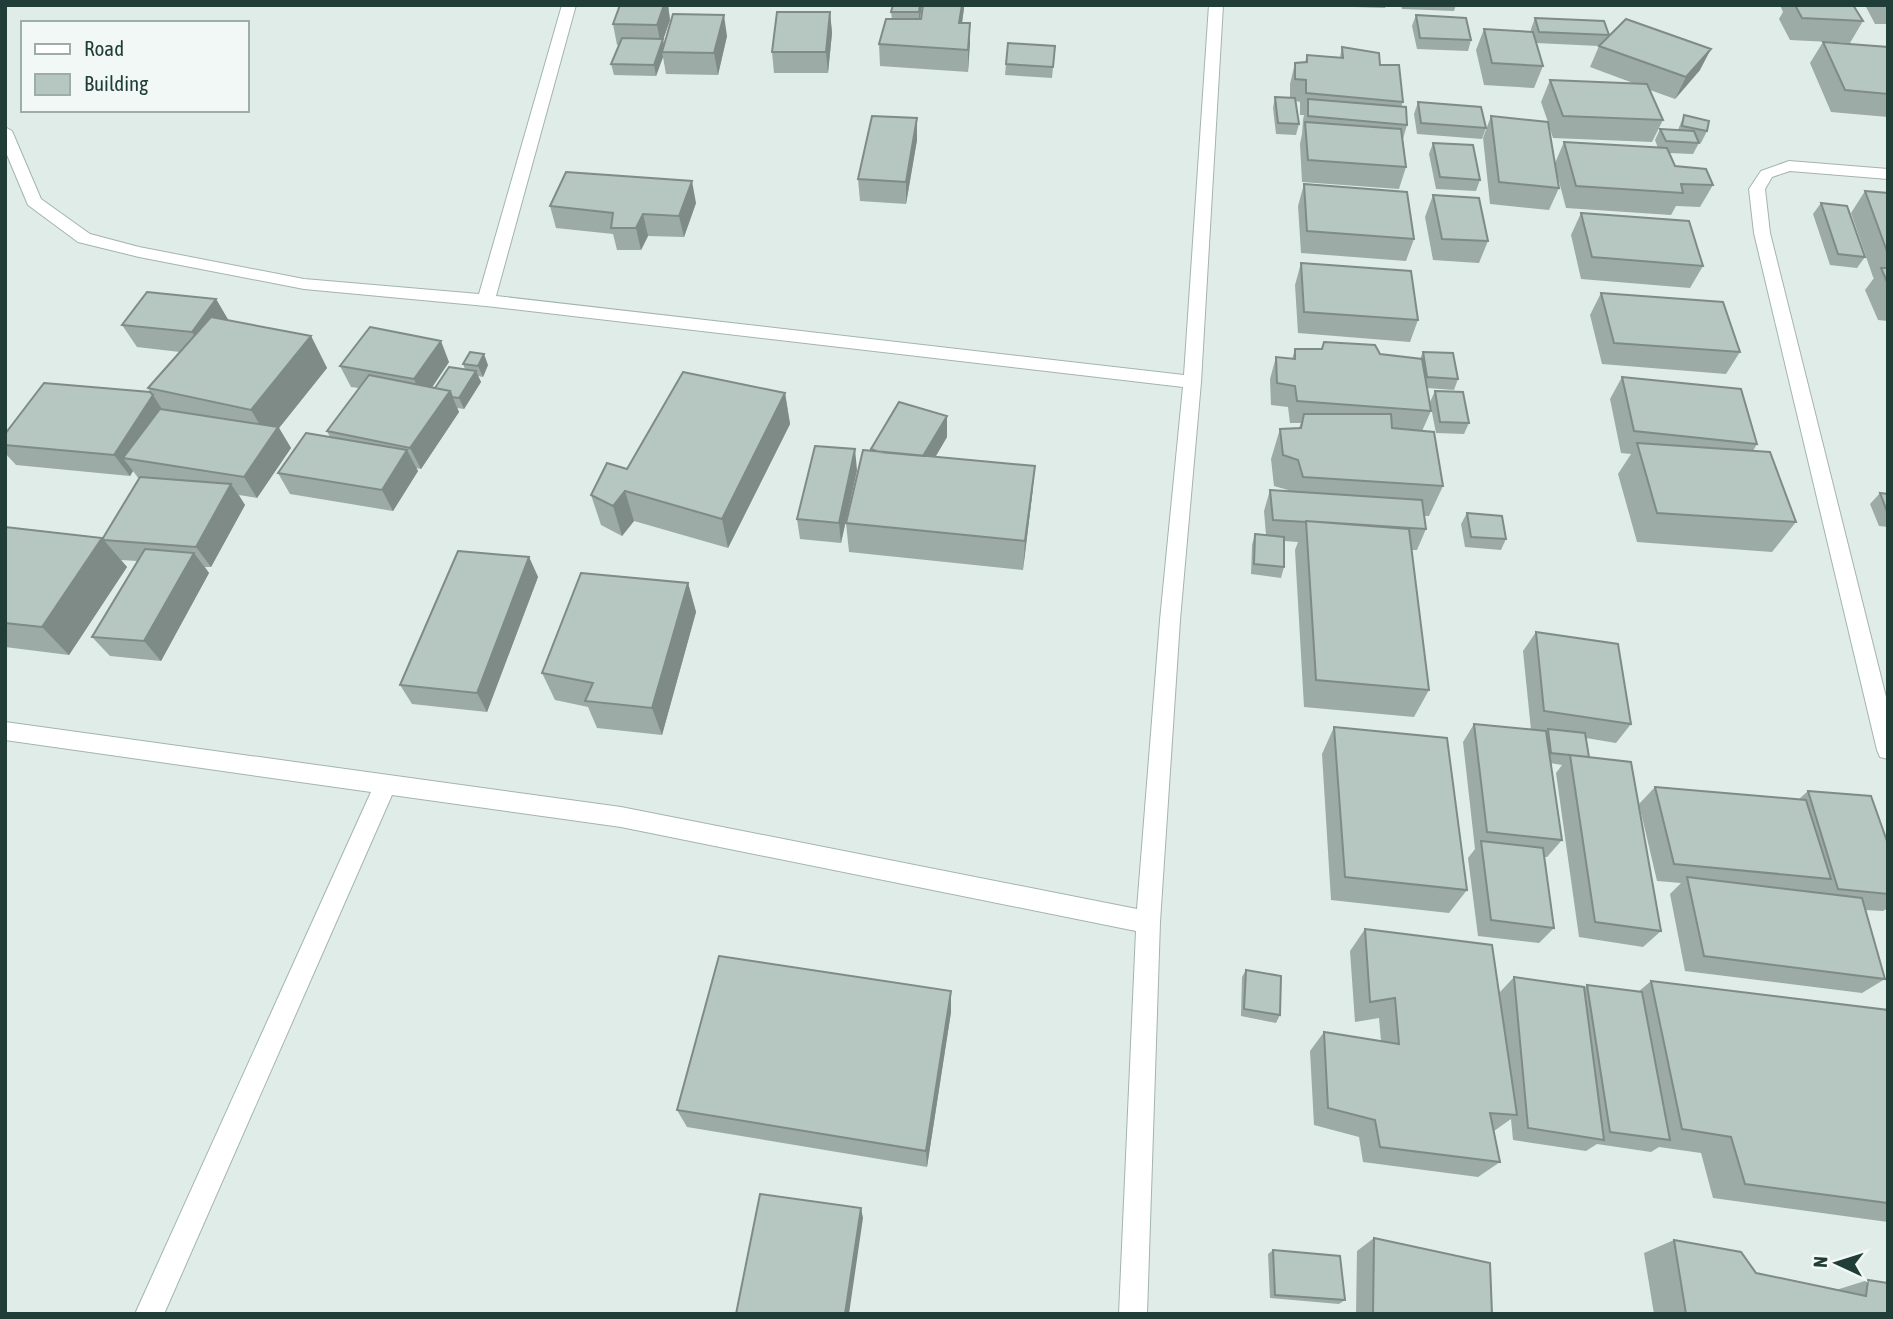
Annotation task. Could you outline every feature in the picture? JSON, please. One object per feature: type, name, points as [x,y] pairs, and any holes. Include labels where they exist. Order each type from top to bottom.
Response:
[{"type":"street","points":[[486,300],[569,5]]},
{"type":"street","points":[[1133,1314],[1148,922],[1170,620],[1192,382],[1216,5]]},
{"type":"street","points":[[5,131],[34,202],[84,237],[139,252],[304,284],[486,300],[1192,382]]},
{"type":"street","points":[[1888,174],[1788,166],[1766,174],[1757,189],[1762,233],[1888,750]]},
{"type":"street","points":[[5,731],[621,817],[1148,922]]},
{"type":"street","points":[[149,1314],[386,784]]},
{"type":"building","points":[[620,5],[664,5],[657,25],[613,24]]},
{"type":"building","points":[[893,5],[920,5],[919,12],[891,12]]},
{"type":"building","points":[[923,5],[962,5],[959,23],[970,23],[968,50],[879,44],[886,19],[921,19]]},
{"type":"building","points":[[1795,5],[1853,5],[1863,21],[1802,18]]},
{"type":"building","points":[[777,12],[830,12],[826,52],[772,52]]},
{"type":"building","points":[[673,14],[724,15],[714,53],[662,52]]},
{"type":"building","points":[[1416,15],[1466,18],[1471,40],[1420,38]]},
{"type":"building","points":[[1535,18],[1604,21],[1609,35],[1539,32]]},
{"type":"building","points":[[1626,19],[1711,49],[1686,77],[1599,46]]},
{"type":"building","points":[[1484,29],[1533,32],[1543,66],[1492,63]]},
{"type":"building","points":[[622,38],[663,39],[654,65],[611,64]]},
{"type":"building","points":[[1823,42],[1888,47],[1888,94],[1845,90]]},
{"type":"building","points":[[1008,43],[1055,46],[1053,67],[1006,64]]},
{"type":"building","points":[[1342,47],[1379,53],[1380,65],[1399,65],[1403,102],[1306,93],[1306,80],[1295,79],[1295,63],[1307,62],[1307,55],[1343,58]]},
{"type":"building","points":[[1550,80],[1647,84],[1663,120],[1563,116]]},
{"type":"building","points":[[1275,97],[1295,98],[1299,124],[1278,123]]},
{"type":"building","points":[[1308,99],[1406,107],[1407,125],[1308,116]]},
{"type":"building","points":[[1418,102],[1481,107],[1486,128],[1421,123]]},
{"type":"building","points":[[1684,115],[1709,121],[1707,131],[1682,126]]},
{"type":"building","points":[[872,116],[917,118],[906,182],[858,179]]},
{"type":"building","points":[[1491,116],[1548,122],[1559,188],[1499,182]]},
{"type":"building","points":[[1305,122],[1401,129],[1406,167],[1308,160]]},
{"type":"building","points":[[1660,129],[1694,131],[1699,143],[1666,141]]},
{"type":"building","points":[[1564,142],[1667,148],[1675,166],[1706,169],[1713,185],[1681,184],[1683,193],[1576,186]]},
{"type":"building","points":[[1433,143],[1473,145],[1480,180],[1440,177]]},
{"type":"building","points":[[566,172],[692,181],[679,216],[643,214],[636,228],[611,228],[613,213],[550,206]]},
{"type":"building","points":[[1304,184],[1407,192],[1414,239],[1307,231]]},
{"type":"building","points":[[1865,191],[1888,193],[1888,254]]},
{"type":"building","points":[[1433,195],[1479,198],[1488,241],[1442,239]]},
{"type":"building","points":[[1821,203],[1847,206],[1865,257],[1838,254]]},
{"type":"building","points":[[1581,213],[1689,221],[1703,266],[1592,257]]},
{"type":"building","points":[[1301,263],[1411,271],[1418,320],[1304,312]]},
{"type":"building","points":[[1881,268],[1888,268],[1888,284]]},
{"type":"building","points":[[147,292],[216,299],[192,332],[122,325]]},
{"type":"building","points":[[1601,293],[1723,302],[1740,352],[1614,343]]},
{"type":"building","points":[[211,317],[311,336],[251,410],[148,388]]},
{"type":"building","points":[[370,327],[441,341],[414,379],[340,366]]},
{"type":"building","points":[[1324,342],[1375,345],[1380,354],[1422,359],[1431,411],[1297,401],[1295,386],[1277,383],[1276,357],[1295,359],[1295,349],[1322,349]]},
{"type":"building","points":[[470,352],[484,354],[478,366],[463,364]]},
{"type":"building","points":[[1423,352],[1453,353],[1458,379],[1427,377]]},
{"type":"building","points":[[449,367],[476,371],[459,398],[452,397],[450,391],[435,388]]},
{"type":"building","points":[[683,372],[785,393],[722,519],[625,491],[613,506],[591,495],[607,463],[627,469]]},
{"type":"building","points":[[369,375],[450,391],[410,448],[327,431]]},
{"type":"building","points":[[1622,377],[1741,389],[1757,444],[1634,431]]},
{"type":"building","points":[[44,383],[150,392],[153,395],[114,455],[5,445],[5,434]]},
{"type":"building","points":[[1435,391],[1463,392],[1469,423],[1440,422]]},
{"type":"building","points":[[899,402],[947,416],[923,456],[871,449]]},
{"type":"building","points":[[160,409],[278,427],[244,477],[123,458]]},
{"type":"building","points":[[1304,414],[1391,414],[1392,428],[1434,432],[1443,486],[1303,477],[1298,460],[1283,455],[1280,429],[1301,428]]},
{"type":"building","points":[[306,433],[407,450],[382,490],[278,473]]},
{"type":"building","points":[[1637,443],[1770,452],[1796,522],[1657,513]]},
{"type":"building","points":[[815,446],[855,449],[839,523],[797,519]]},
{"type":"building","points":[[863,450],[1035,466],[1025,541],[846,523]]},
{"type":"building","points":[[140,477],[231,484],[196,547],[104,540]]},
{"type":"building","points":[[1270,490],[1422,500],[1426,529],[1273,520]]},
{"type":"building","points":[[1880,493],[1888,494],[1888,514]]},
{"type":"building","points":[[1467,513],[1502,516],[1506,539],[1471,537]]},
{"type":"building","points":[[1306,521],[1409,529],[1429,690],[1316,680]]},
{"type":"building","points":[[5,527],[102,538],[42,627],[5,623]]},
{"type":"building","points":[[1255,534],[1284,537],[1284,567],[1254,564]]},
{"type":"building","points":[[145,549],[194,553],[144,641],[92,637]]},
{"type":"building","points":[[458,551],[529,557],[477,693],[400,685]]},
{"type":"building","points":[[581,573],[688,583],[652,708],[585,701],[593,683],[542,673]]},
{"type":"building","points":[[1536,632],[1618,644],[1631,724],[1544,711]]},
{"type":"building","points":[[1474,724],[1546,731],[1562,840],[1487,832]]},
{"type":"building","points":[[1334,727],[1447,738],[1467,890],[1345,877]]},
{"type":"building","points":[[1548,729],[1585,733],[1589,757],[1551,753]]},
{"type":"building","points":[[1570,755],[1631,762],[1661,931],[1595,922]]},
{"type":"building","points":[[1655,787],[1806,800],[1831,879],[1674,864]]},
{"type":"building","points":[[1808,791],[1871,796],[1888,844],[1888,894],[1838,889]]},
{"type":"building","points":[[1481,841],[1543,848],[1554,928],[1491,920]]},
{"type":"building","points":[[1687,877],[1862,898],[1885,979],[1704,956]]},
{"type":"building","points":[[1365,929],[1492,945],[1517,1115],[1490,1113],[1500,1162],[1380,1147],[1375,1120],[1328,1108],[1324,1032],[1399,1044],[1395,998],[1370,1002]]},
{"type":"building","points":[[719,956],[951,991],[926,1151],[677,1110]]},
{"type":"building","points":[[1246,970],[1281,976],[1280,1015],[1244,1009]]},
{"type":"building","points":[[1514,977],[1584,987],[1604,1140],[1528,1128]]},
{"type":"building","points":[[1651,981],[1888,1010],[1888,1203],[1745,1184],[1731,1137],[1682,1129]]},
{"type":"building","points":[[1587,985],[1642,992],[1670,1140],[1610,1132]]},
{"type":"building","points":[[760,1194],[861,1208],[845,1314],[736,1314]]},
{"type":"building","points":[[1374,1238],[1490,1263],[1492,1314],[1373,1314]]},
{"type":"building","points":[[1674,1240],[1741,1252],[1756,1273],[1866,1296],[1868,1280],[1888,1283],[1888,1314],[1686,1314]]},
{"type":"building","points":[[1273,1250],[1340,1256],[1345,1300],[1275,1295]]}]
